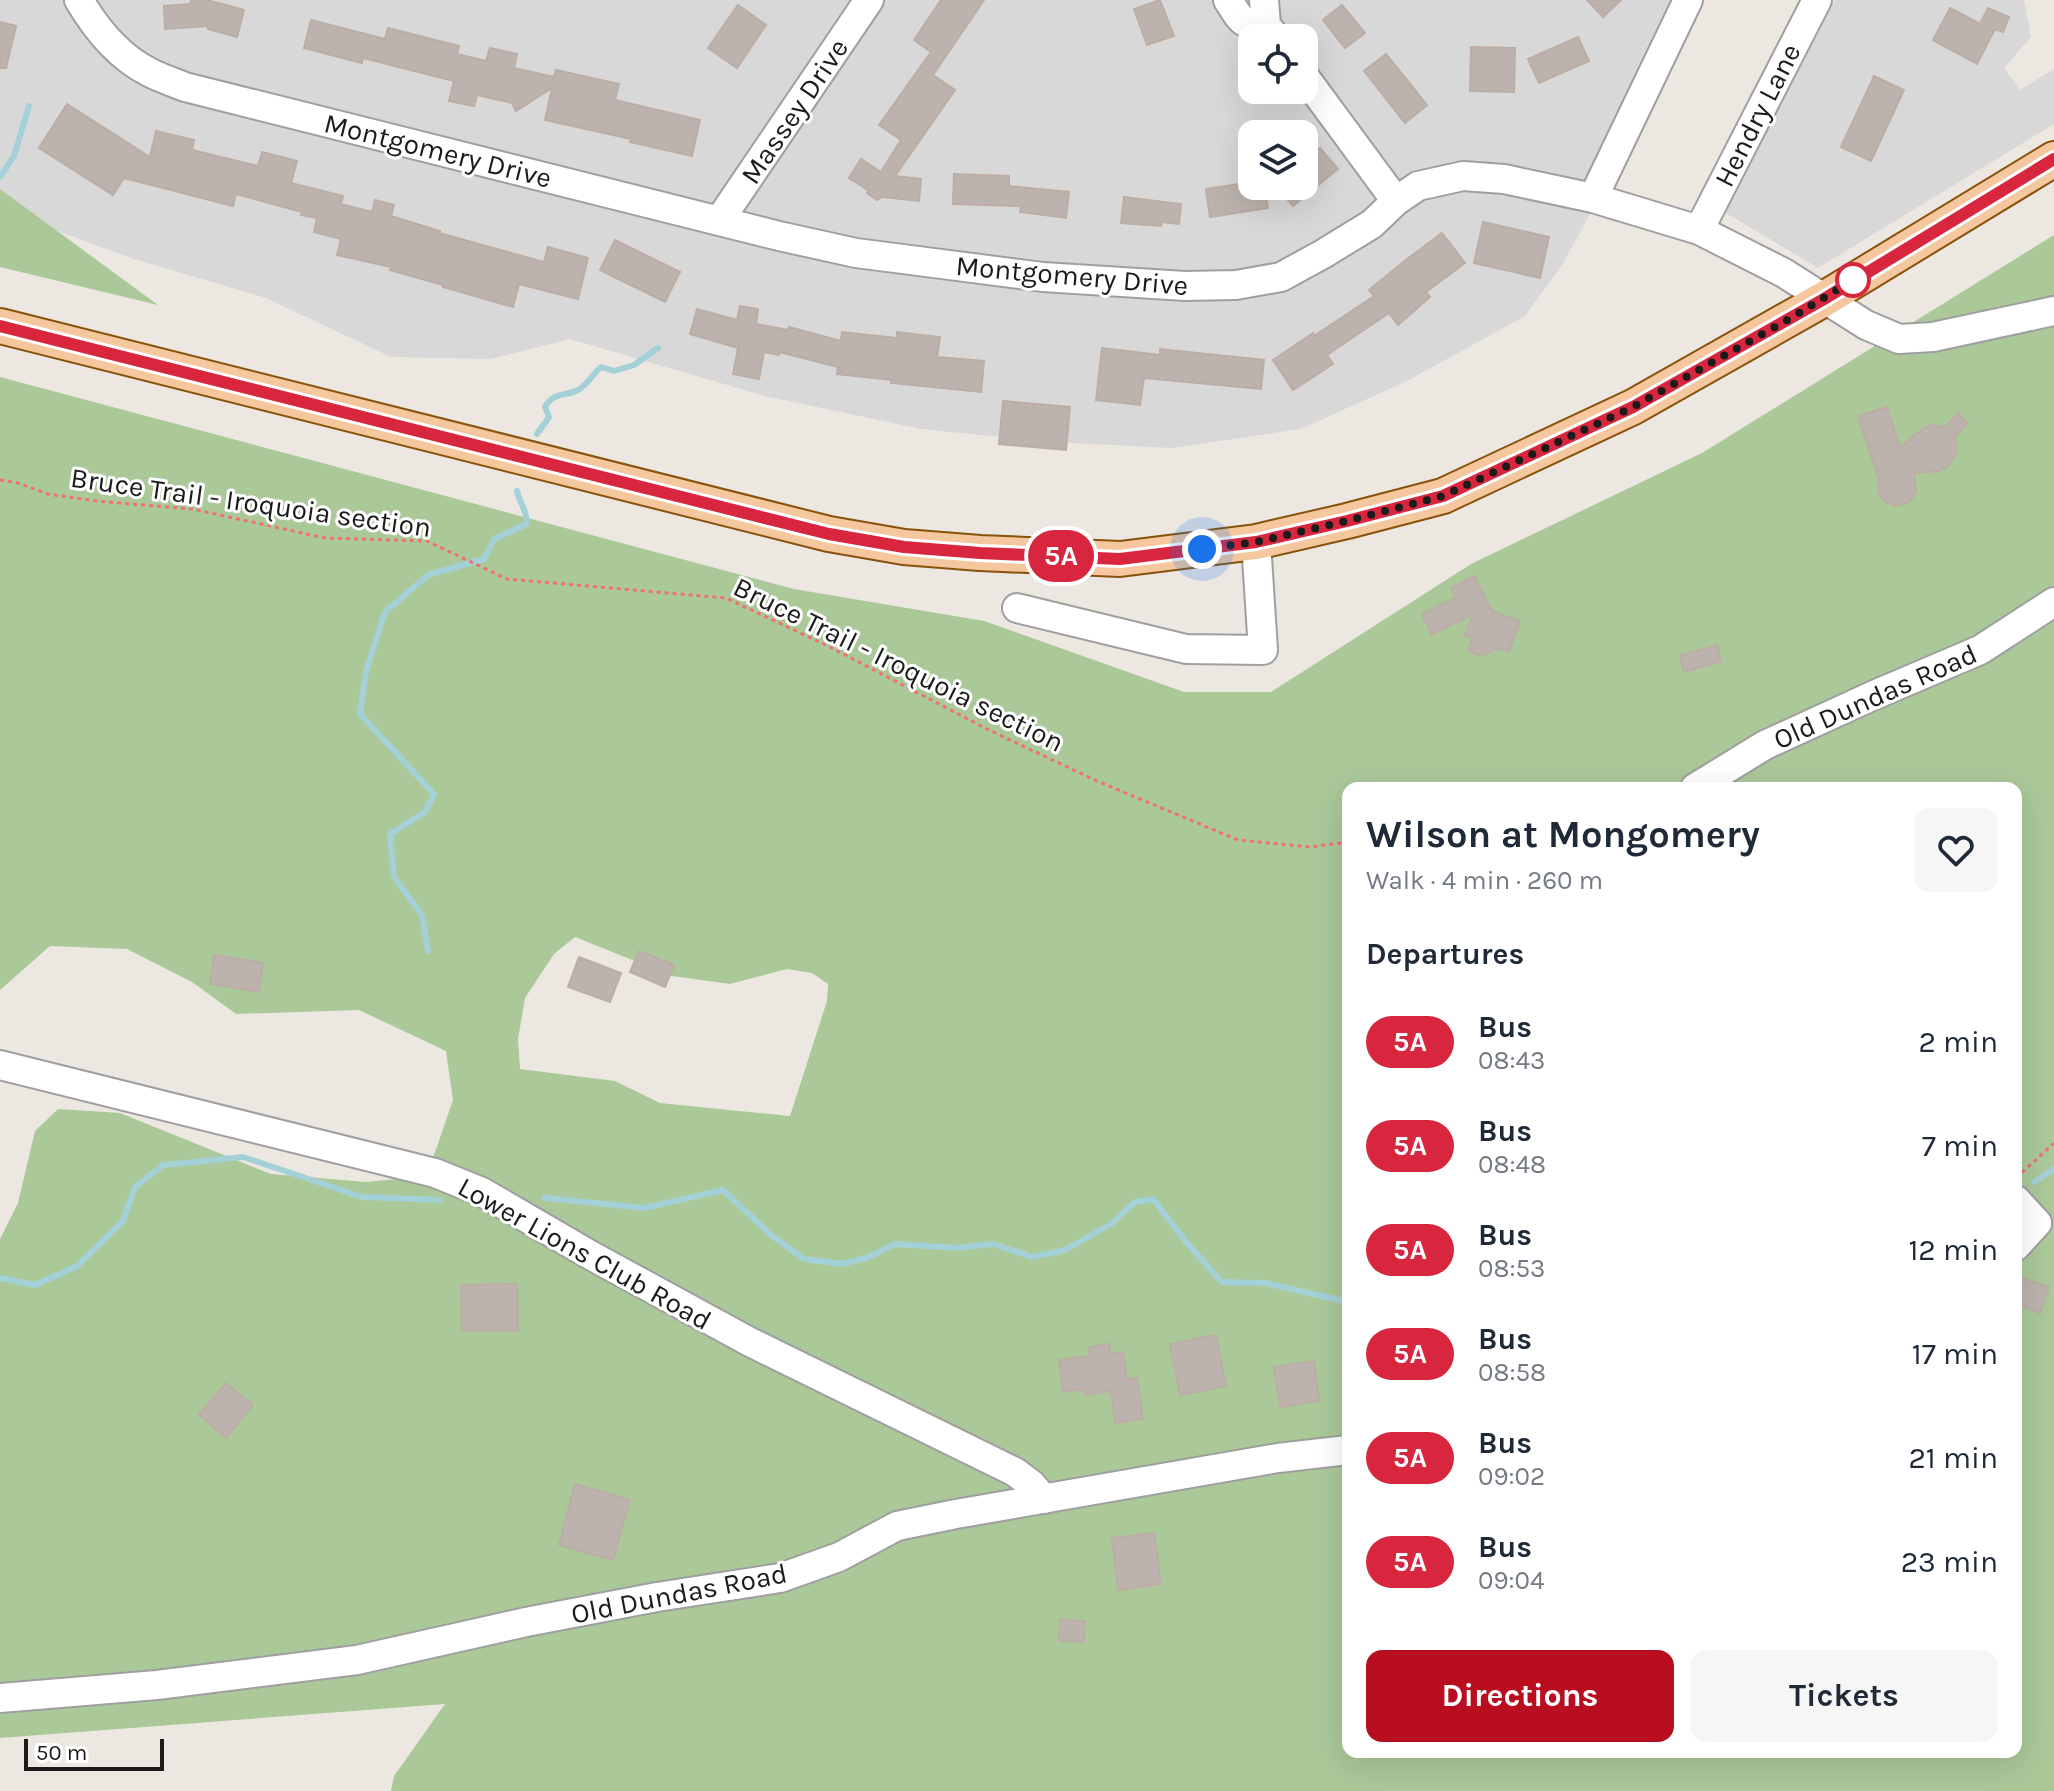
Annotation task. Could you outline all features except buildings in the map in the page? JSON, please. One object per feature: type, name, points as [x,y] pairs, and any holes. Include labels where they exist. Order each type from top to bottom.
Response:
[{"type":"main road","points":[[0,326],[829,534],[904,547],[1120,559],[1256,542],[1443,496],[1633,407],[1824,299],[2054,159]]},
{"type":"street","name":"Montgomery Drive","points":[[79,0],[106,39],[124,55],[148,72],[185,87],[856,253],[1027,275],[1185,286],[1236,285],[1281,277],[1372,224],[1396,201],[1418,186],[1463,176],[1504,179],[1593,198],[1699,230],[1784,273],[1866,325],[1899,339],[1933,337],[2054,311]]},
{"type":"street","name":"Massey Drive","points":[[719,221],[869,0]]},
{"type":"street","points":[[1228,0],[1242,22],[1252,26],[1269,21]]},
{"type":"street","points":[[1593,198],[1688,0]]},
{"type":"street","name":"Hendry Lane","points":[[1699,230],[1817,0]]},
{"type":"street","points":[[1318,95],[1396,201]]},
{"type":"street","points":[[1017,608],[1186,649],[1263,650],[1256,542]]},
{"type":"street","name":"Old Dundas Road","points":[[1705,782],[1765,745],[1980,650],[2054,602]]},
{"type":"street","name":"Lower Lions Club Road","points":[[0,1065],[435,1173],[482,1192],[750,1342],[1015,1472],[1044,1499]]},
{"type":"street","points":[[2022,1235],[2033,1215]]},
{"type":"street","name":"Old Dundas Road","points":[[0,1698],[157,1685],[357,1660],[526,1622],[780,1578],[839,1557],[897,1526],[1278,1458],[1342,1451]]},
{"type":"path","name":"Bruce Trail - Iroquoia section","points":[[0,480],[48,494],[192,509],[325,538],[427,541],[507,579],[726,598],[1097,781],[1238,840],[1311,847],[1342,843]]},
{"type":"path","points":[[2022,1172],[2054,1143]]},
{"type":"shaded area","points":[[0,0],[1693,0],[1595,205],[1562,265],[1525,316],[1409,380],[1301,429],[1172,448],[1050,442],[921,429],[765,396],[570,339],[491,359],[391,357],[266,298],[131,258],[0,210]]},
{"type":"shaded area","points":[[1835,0],[2024,0],[2031,37],[2004,68],[2020,90],[2054,69],[2054,124],[1818,268],[1724,212]]},
{"type":"green space","points":[[0,189],[158,305],[0,267]]},
{"type":"green space","points":[[2054,235],[2054,1791],[391,1791],[394,1776],[445,1704],[0,1738],[0,1239],[18,1203],[35,1131],[58,1109],[120,1113],[271,1174],[366,1182],[417,1177],[430,1167],[453,1100],[446,1051],[359,1010],[236,1014],[192,982],[127,949],[50,946],[0,990],[0,377],[794,589],[984,621],[1184,692],[1271,692],[1471,564],[1702,453]],"holes":[[[575,937],[672,976],[730,984],[787,969],[812,973],[828,984],[827,1001],[790,1116],[660,1103],[615,1081],[520,1069],[518,1039],[525,998],[554,954]]]},
{"type":"waterway","points":[[0,177],[14,156],[29,106]]},
{"type":"waterway","points":[[537,434],[549,417],[545,407],[552,399],[581,388],[601,367],[614,371],[634,365],[658,348]]},
{"type":"waterway","points":[[428,951],[422,915],[394,877],[390,834],[425,812],[434,794],[360,714],[366,671],[385,612],[428,575],[484,559],[494,539],[527,524],[517,491]]},
{"type":"waterway","points":[[0,1278],[35,1285],[77,1266],[123,1221],[135,1187],[163,1165],[243,1157],[362,1197],[440,1200]]},
{"type":"waterway","points":[[2034,1182],[2054,1169]]},
{"type":"waterway","points":[[545,1198],[644,1208],[723,1190],[771,1235],[804,1259],[842,1264],[869,1257],[895,1244],[957,1248],[993,1244],[1032,1257],[1065,1250],[1111,1224],[1135,1202],[1153,1199],[1222,1282],[1265,1283],[1342,1301]]},
{"type":"bus line","name":"5A","points":[[0,326],[829,534],[904,547],[1120,559],[1256,542],[1443,496],[1633,407],[1824,299],[2054,159]]},
{"type":"route","points":[[1202,549],[1256,542],[1443,496],[1633,407],[1853,280]]}]
